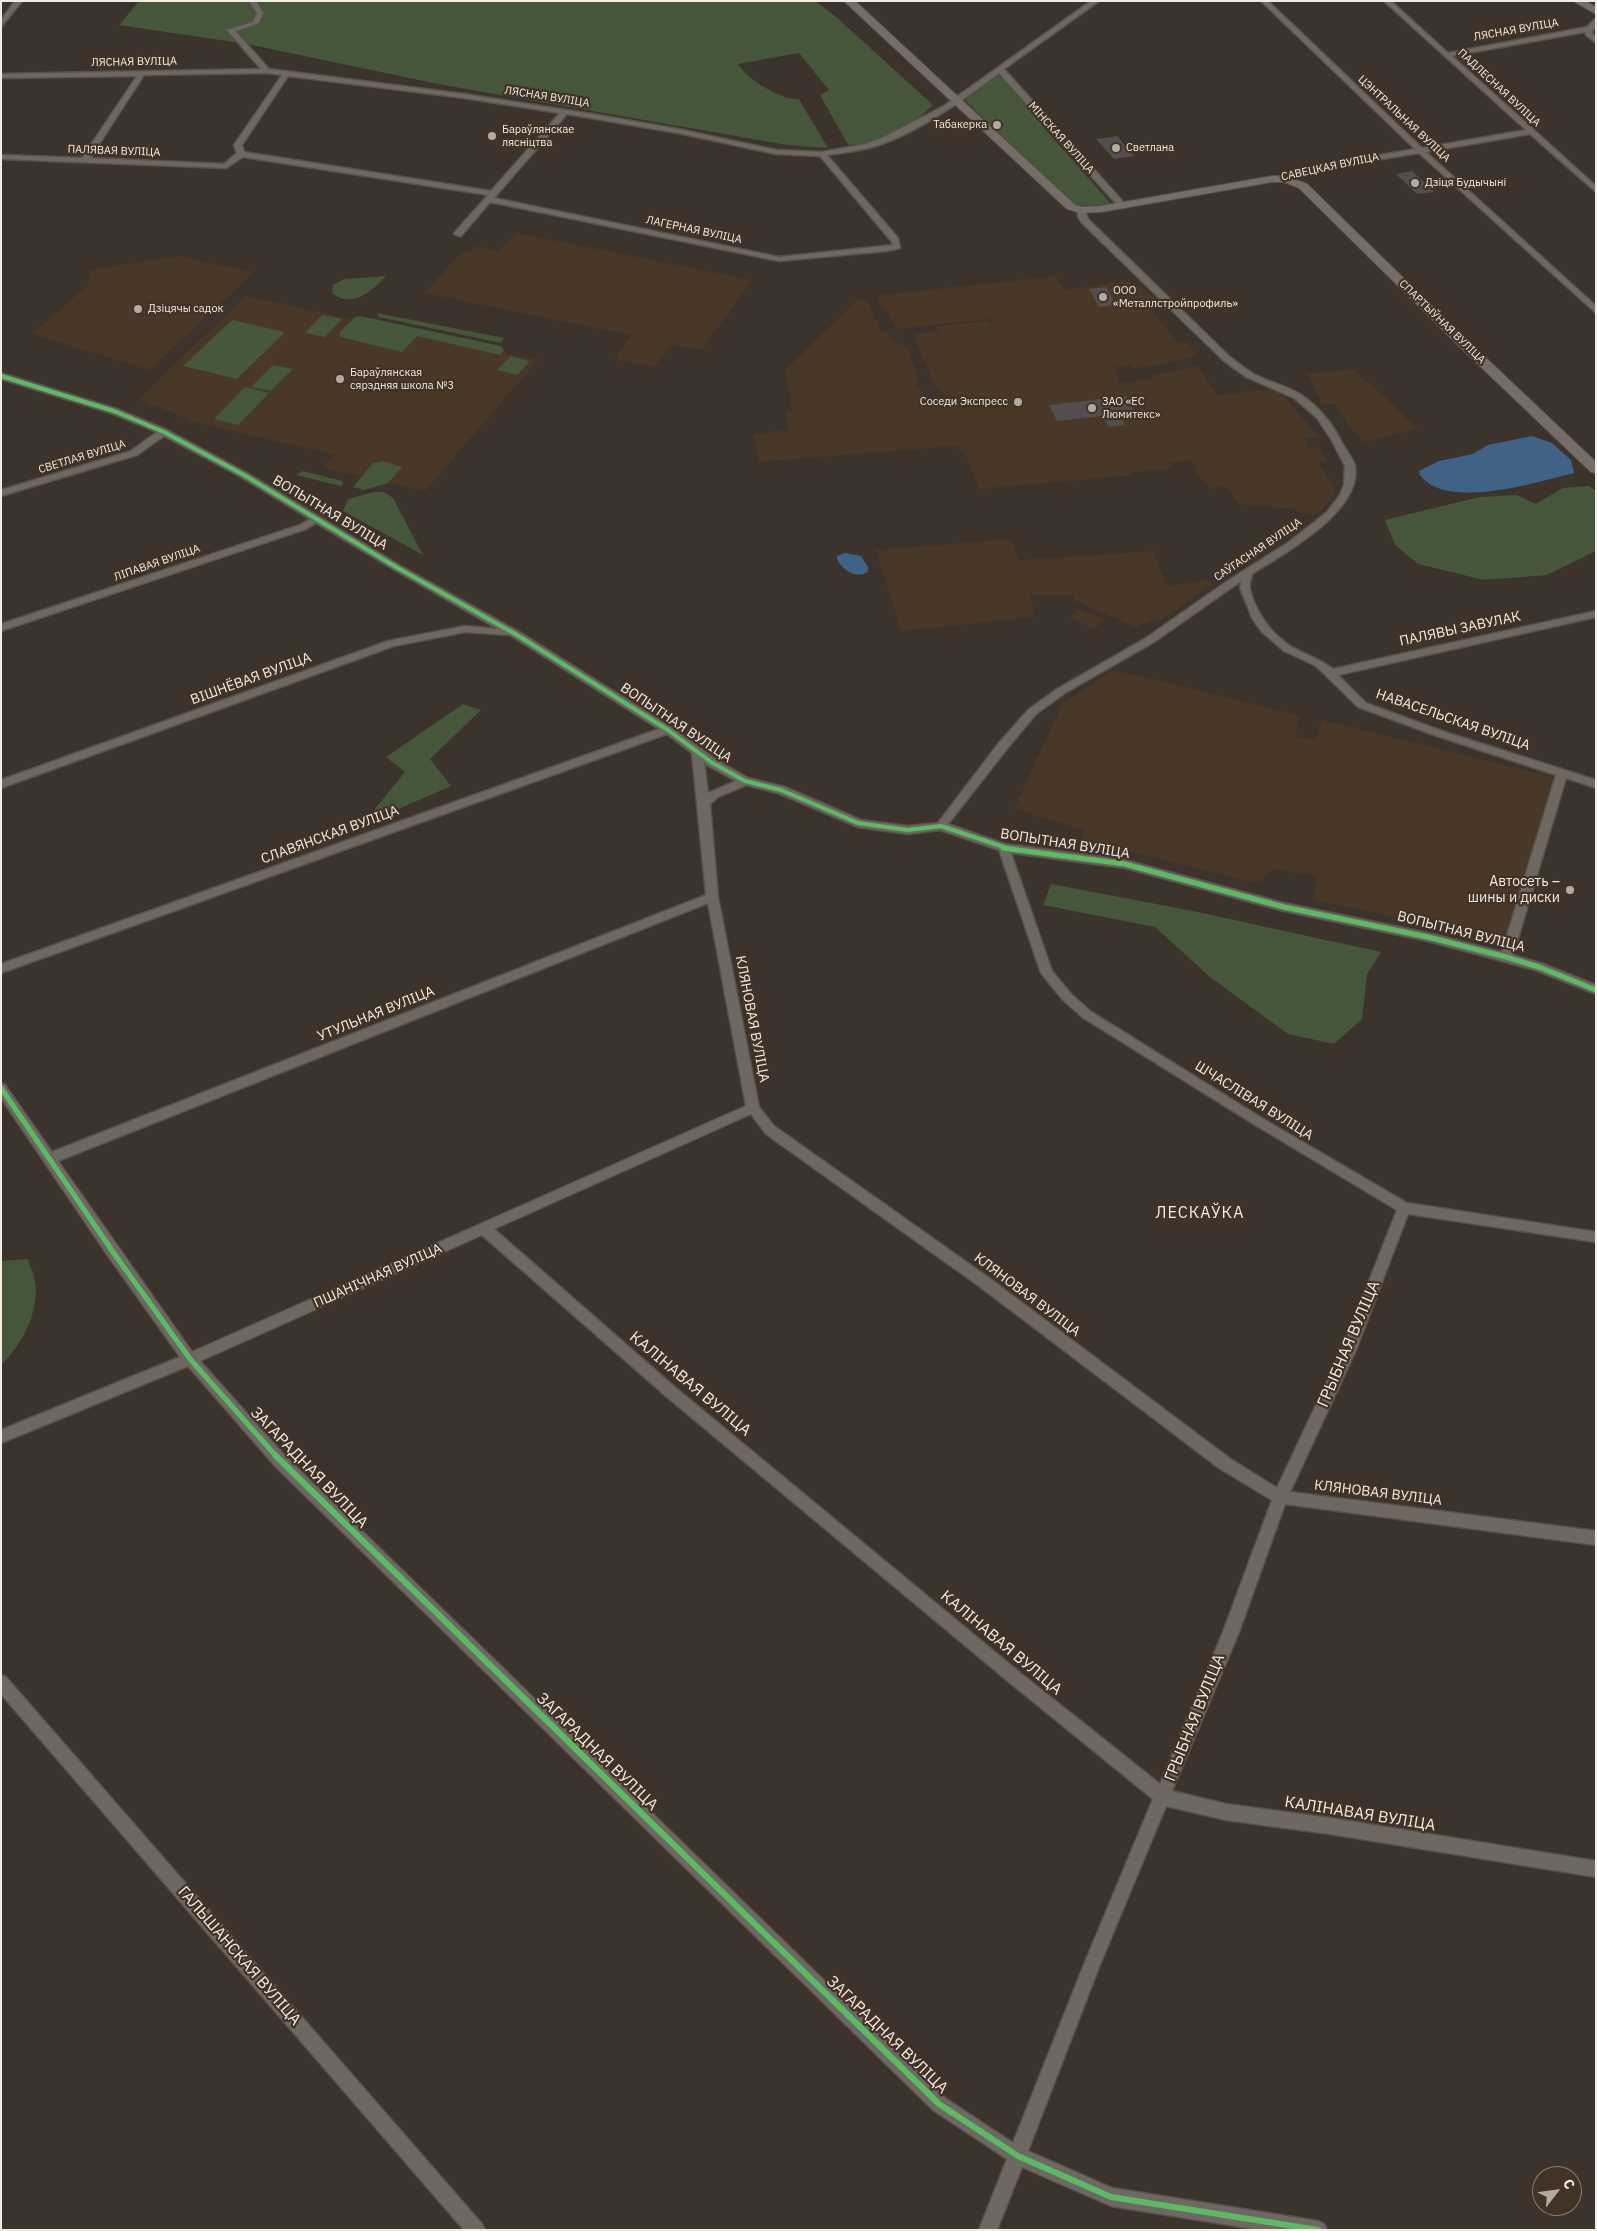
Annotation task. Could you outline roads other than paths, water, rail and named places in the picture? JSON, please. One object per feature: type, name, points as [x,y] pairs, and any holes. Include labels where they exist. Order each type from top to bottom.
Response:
[{"type":"main road","points":[[849,1],[1076,208]]},
{"type":"main road","points":[[1578,1],[1596,11]]},
{"type":"main road","name":"САВЕЦКАЯ ВУЛІЦА","points":[[1076,208],[1090,210],[1272,179],[1286,179]]},
{"type":"main road","name":"СПАРТЫЎНАЯ ВУЛІЦА","points":[[1286,179],[1303,186],[1322,203],[1463,343],[1596,469]]},
{"type":"street","points":[[1,25],[19,1]]},
{"type":"street","points":[[252,1],[260,13],[256,23],[230,30],[267,71]]},
{"type":"street","points":[[957,100],[1096,1]]},
{"type":"street","name":"ЦЭНТРАЛЬНАЯ ВУЛІЦА","points":[[1264,1],[1419,150],[1596,311]]},
{"type":"street","name":"ПАДЛЕСНАЯ ВУЛІЦА","points":[[1387,1],[1596,190]]},
{"type":"street","points":[[1596,20],[1589,29],[1588,34],[1596,41]]},
{"type":"street","name":"ЛЯСНАЯ ВУЛІЦА","points":[[1448,55],[1589,29]]},
{"type":"street","name":"МІНСКАЯ ВУЛІЦА","points":[[1000,69],[1122,205]]},
{"type":"street","name":"ЛЯСНАЯ ВУЛІЦА","points":[[1,76],[141,75],[267,71],[464,96],[565,112],[678,131],[776,152],[822,154],[868,146],[887,139],[947,108],[957,100]]},
{"type":"street","points":[[241,154],[238,145],[286,74]]},
{"type":"street","points":[[84,161],[141,75]]},
{"type":"street","points":[[458,234],[565,112]]},
{"type":"street","name":"САВЕЦКАЯ ВУЛІЦА","points":[[1286,179],[1328,166],[1530,132]]},
{"type":"street","name":"ПАЛЯВАЯ ВУЛІЦА","points":[[1,157],[226,166],[241,154]]},
{"type":"street","name":"ЛАГЕРНАЯ ВУЛІЦА","points":[[241,154],[491,197],[779,259],[887,249],[897,246],[896,240],[822,154]]},
{"type":"street","name":"САЎГАСНАЯ ВУЛІЦА","points":[[941,826],[1002,747],[1032,712],[1061,691],[1150,640],[1232,582],[1298,540],[1338,504],[1349,486],[1350,466],[1327,425],[1309,405],[1289,391],[1249,376],[1227,359],[1085,221],[1076,208]]},
{"type":"street","name":"ВОПЫТНАЯ ВУЛІЦА","points":[[1,376],[114,411],[164,432],[318,518],[396,566],[517,635],[668,730],[727,772],[745,781],[781,790],[858,822],[876,827],[908,830],[941,826],[1004,848],[1125,864],[1284,907],[1428,937],[1506,957],[1539,967],[1596,990]]},
{"type":"street","name":"СВЕТЛАЯ ВУЛІЦА","points":[[1,493],[134,453],[164,432]]},
{"type":"street","name":"ЛІПАВАЯ ВУЛІЦА","points":[[1,628],[303,527],[318,518]]},
{"type":"street","name":"НАВАСЕЛЬСКАЯ ВУЛІЦА","points":[[1247,574],[1245,588],[1257,618],[1265,630],[1288,649],[1320,664],[1331,672],[1362,705],[1441,734],[1596,784]]},
{"type":"street","name":"ПАЛЯВЫ ЗАВУЛАК","points":[[1331,672],[1596,614]]},
{"type":"street","name":"ВІШНЁВАЯ ВУЛІЦА","points":[[1,784],[392,643],[465,629],[492,630],[517,635]]},
{"type":"street","name":"СЛАВЯНСКАЯ ВУЛІЦА","points":[[1,969],[668,730]]},
{"type":"street","name":"КЛЯНОВАЯ ВУЛІЦА","points":[[697,750],[704,803],[712,897],[753,1108],[770,1130],[984,1282],[1224,1463],[1280,1497],[1596,1538]]},
{"type":"street","points":[[1506,957],[1562,773]]},
{"type":"street","points":[[704,803],[714,794],[745,781]]},
{"type":"street","name":"ШЧАСЛІВАЯ ВУЛІЦА","points":[[1004,848],[1047,973],[1067,997],[1095,1019],[1256,1120],[1404,1208],[1596,1237]]},
{"type":"street","name":"УТУЛЬНАЯ ВУЛІЦА","points":[[51,1158],[712,897]]},
{"type":"street","name":"ЗАГАРАДНАЯ ВУЛІЦА","points":[[1,1088],[51,1158],[113,1252],[190,1359],[280,1461],[939,2104],[1018,2156],[1111,2197],[1318,2230]]},
{"type":"street","name":"ПШАНІЧНАЯ ВУЛІЦА","points":[[1,1437],[190,1359],[753,1108]]},
{"type":"street","name":"ГРЫБНАЯ ВУЛІЦА","points":[[988,2230],[1091,1967],[1231,1632],[1280,1497],[1349,1350],[1404,1208]]},
{"type":"street","name":"КАЛІНАВАЯ ВУЛІЦА","points":[[485,1229],[672,1393],[1014,1677],[1163,1797],[1226,1812],[1330,1826],[1596,1869]]},
{"type":"street","name":"ГАЛЬШАНСКАЯ ВУЛІЦА","points":[[1,1682],[476,2230]]},
{"type":"water","points":[[1532,436],[1552,443],[1571,460],[1574,473],[1516,487],[1470,493],[1450,491],[1433,486],[1420,475],[1419,471],[1439,461],[1473,454],[1488,445]]},
{"type":"water","points":[[845,553],[861,556],[868,567],[868,572],[854,574],[842,567],[837,556]]},
{"type":"place","name":"Табакерка","points":[[997,125]]},
{"type":"place","name":"Бараўлянскае лясніцтва","points":[[492,136]]},
{"type":"place","name":"Светлана","points":[[1116,148]]},
{"type":"place","name":"Дзіця Будычыні","points":[[1415,183]]},
{"type":"place","name":"ООО «Металлстройпрофиль»","points":[[1103,297]]},
{"type":"place","name":"Дзіцячы садок","points":[[138,309]]},
{"type":"place","name":"Бараўлянская сярэдняя школа №3","points":[[340,379]]},
{"type":"place","name":"Соседи Экспресс","points":[[1018,402]]},
{"type":"place","name":"ЗАО «ЕС Люмитекс»","points":[[1092,408]]},
{"type":"place","name":"Автосеть – шины и диски","points":[[1570,890]]},
{"type":"district","name":"ЛЕСКАЎКА","points":[[1200,1213]]}]
